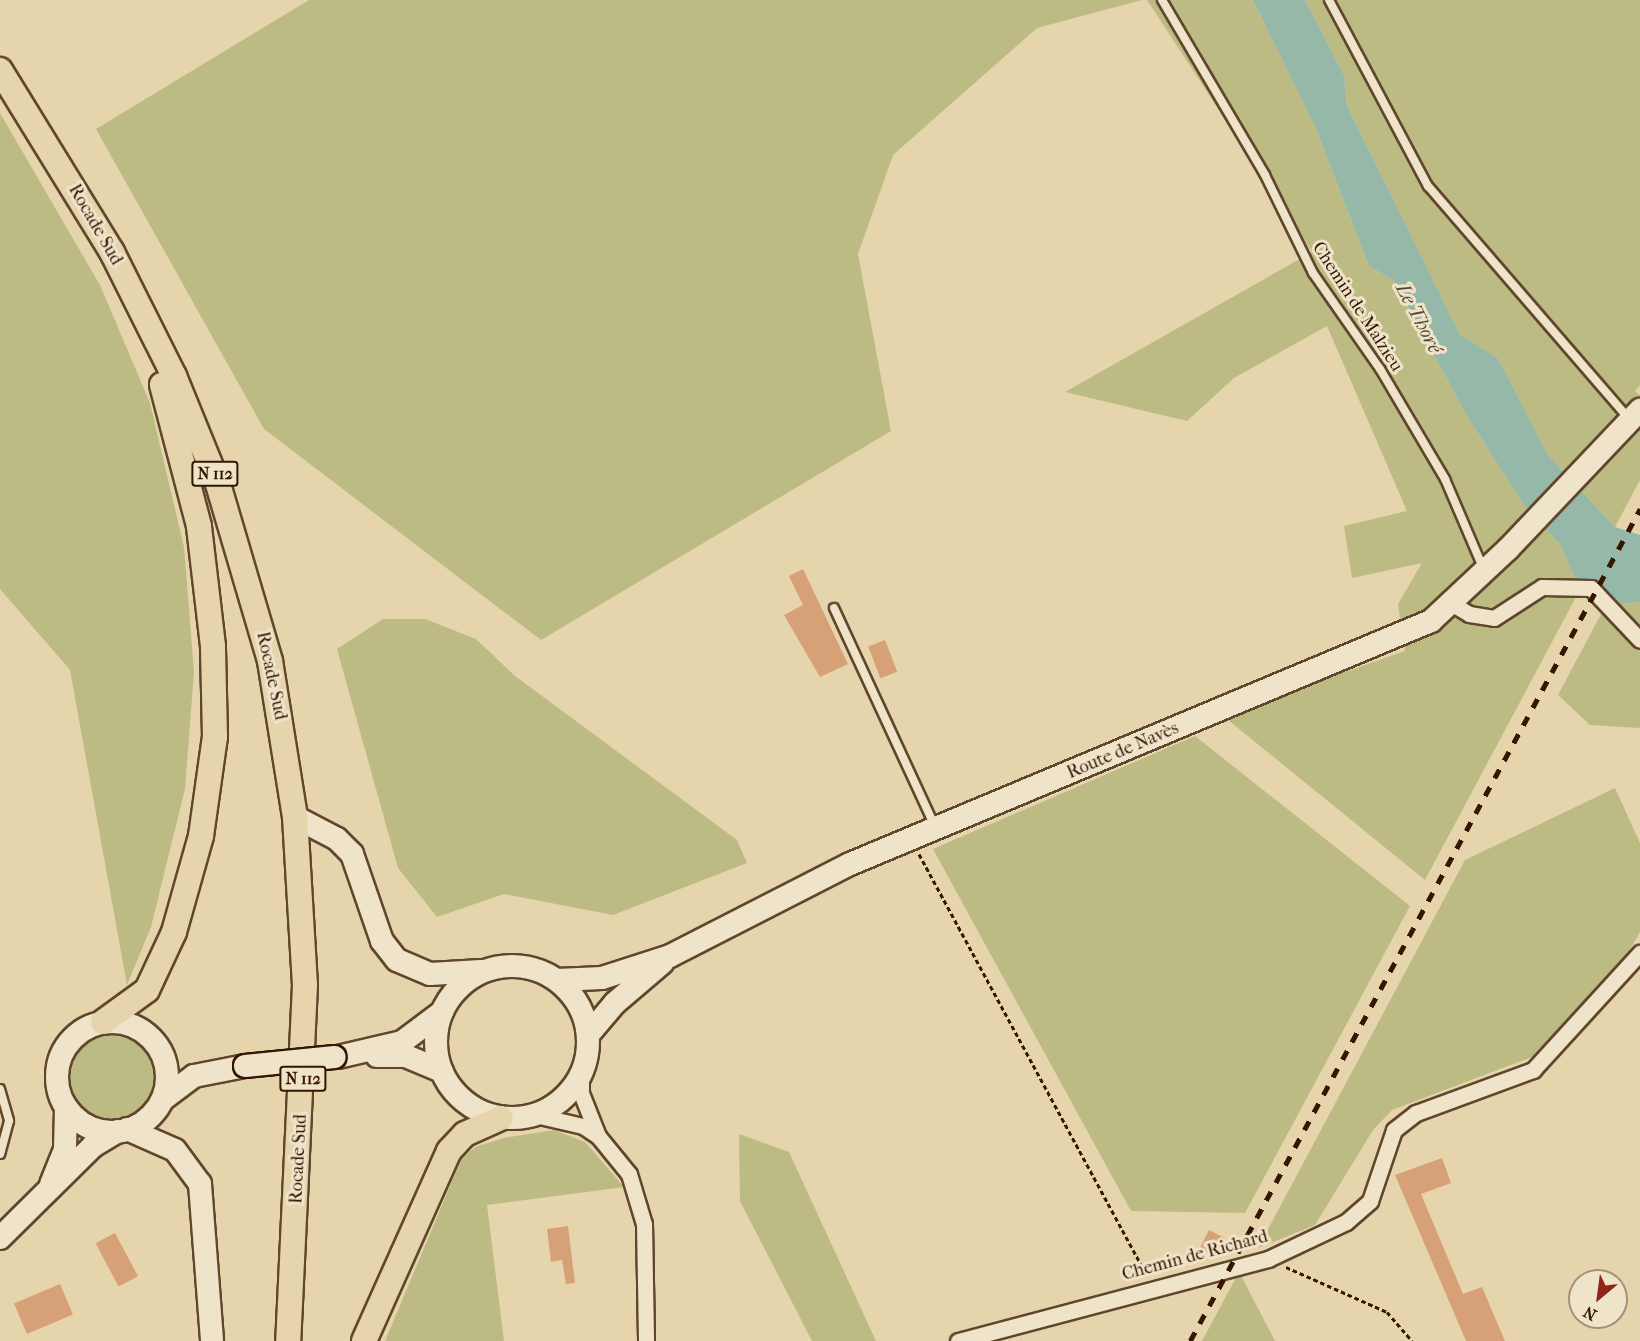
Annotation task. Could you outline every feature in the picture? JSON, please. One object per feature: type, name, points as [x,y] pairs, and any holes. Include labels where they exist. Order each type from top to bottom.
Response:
[{"type":"main road","name":"Rocade Sud","points":[[0,70],[57,160],[160,346],[218,484],[270,662],[295,817],[305,985],[288,1341]]},
{"type":"main road","points":[[57,160],[154,366],[181,442],[199,526],[215,676],[210,786],[186,896],[147,990],[103,1022]]},
{"type":"main road","name":"Route de Navès","points":[[557,980],[602,978],[670,956],[911,839],[1431,621],[1508,549],[1635,415]]},
{"type":"main road","points":[[295,817],[337,839],[352,854],[382,941],[398,960],[430,974],[486,970]]},
{"type":"main road","name":"Route de Navès","points":[[581,1076],[554,1107],[535,1115],[501,1118],[465,1102],[442,1071],[436,1042],[442,1012],[452,994],[486,970],[523,966],[557,980],[573,995],[588,1035],[615,1003],[670,956]]},
{"type":"main road","name":"Route de Navès","points":[[336,1057],[402,1042],[442,1012]]},
{"type":"main road","name":"Route de Navès","points":[[45,1197],[65,1149],[66,1107],[58,1090],[61,1054],[79,1034],[103,1022],[135,1027],[159,1048],[194,1064],[243,1066]]},
{"type":"main road","points":[[581,1076],[588,1035]]},
{"type":"main road","points":[[159,1048],[167,1074],[162,1100]]},
{"type":"main road","name":"Route de Navès","points":[[0,1238],[45,1197],[93,1146],[122,1130],[141,1123],[162,1100],[194,1076],[243,1066],[336,1057],[406,1056],[442,1071]]},
{"type":"main road","points":[[66,1107],[88,1126],[122,1130],[175,1150],[200,1185],[212,1341]]},
{"type":"main road","points":[[364,1341],[449,1151],[465,1134],[501,1118]]},
{"type":"street","points":[[1450,603],[1469,614],[1494,618],[1542,587],[1566,583],[1591,588],[1640,640]]},
{"type":"street","name":"Chemin de Richard","points":[[958,1341],[1153,1287],[1268,1259],[1361,1210],[1376,1189],[1387,1140],[1403,1122],[1533,1070],[1640,953]]},
{"type":"street","points":[[581,1076],[581,1093],[598,1136]]},
{"type":"street","points":[[535,1115],[570,1120],[598,1136],[617,1155],[638,1194],[644,1224],[646,1341]]},
{"type":"lane","name":"Chemin de Malzieu","points":[[1162,0],[1265,175],[1313,273],[1380,369],[1445,479],[1484,571]]},
{"type":"lane","points":[[1329,0],[1428,186],[1635,415]]},
{"type":"lane","points":[[834,608],[936,829]]},
{"type":"lane","points":[[0,1089],[9,1121],[0,1154]]},
{"type":"path","points":[[911,839],[1153,1287]]},
{"type":"path","points":[[1268,1259],[1387,1312],[1412,1341]]},
{"type":"shaded area","points":[[309,0],[1142,0],[1037,28],[893,155],[858,254],[891,431],[541,640],[264,429],[96,129]]},
{"type":"shaded area","points":[[1147,0],[1253,0],[1316,129],[1369,266],[1394,281],[1468,418],[1528,511],[1560,544],[1574,576],[1584,582],[1425,880],[1222,715],[1405,651],[1398,604],[1422,563],[1352,578],[1344,526],[1407,511],[1327,326],[1234,378],[1187,421],[1065,392],[1312,252]]},
{"type":"shaded area","points":[[1305,0],[1640,0],[1640,385],[1635,391],[1640,395],[1640,480],[1615,527],[1548,455],[1498,358],[1460,336],[1347,106],[1344,75]]},
{"type":"shaded area","points":[[0,113],[100,285],[150,403],[184,547],[194,672],[185,789],[151,927],[127,985],[70,670],[0,589]]},
{"type":"shaded area","points":[[1610,597],[1622,604],[1640,602],[1640,728],[1590,725],[1558,695]]},
{"type":"shaded area","points":[[383,619],[425,619],[476,639],[515,676],[737,840],[747,863],[613,915],[504,894],[437,917],[398,868],[337,649]]},
{"type":"shaded area","points":[[1195,736],[1410,906],[1245,1213],[1131,1211],[933,849]]},
{"type":"shaded area","points":[[1615,788],[1640,843],[1640,932],[1628,953],[1537,1055],[1392,1110],[1373,1130],[1315,1225],[1258,1248],[1465,860]]},
{"type":"shaded area","points":[[112,1033],[129,1036],[143,1046],[153,1060],[156,1077],[153,1094],[143,1108],[129,1118],[112,1121],[95,1118],[81,1108],[71,1094],[68,1077],[71,1060],[81,1046],[95,1036]]},
{"type":"shaded area","points":[[554,1130],[585,1142],[624,1187],[487,1205],[504,1341],[385,1341],[461,1160],[475,1147],[504,1138]]},
{"type":"shaded area","points":[[739,1134],[789,1152],[876,1341],[812,1341],[740,1201]]},
{"type":"shaded area","points":[[1239,1272],[1275,1341],[1202,1341]]},
{"type":"water","name":"Le Thoré","points":[[1253,0],[1305,0],[1344,75],[1347,106],[1460,335],[1498,358],[1548,455],[1615,527],[1640,535],[1640,602],[1621,604],[1574,576],[1560,544],[1528,511],[1468,418],[1394,281],[1369,266],[1316,129]]},
{"type":"building","points":[[803,569],[848,664],[820,677],[784,615],[803,605],[789,576]]},
{"type":"building","points":[[885,640],[897,672],[880,678],[868,646]]},
{"type":"building","points":[[1442,1158],[1451,1183],[1421,1194],[1463,1294],[1482,1287],[1505,1341],[1466,1341],[1395,1175]]},
{"type":"building","points":[[568,1226],[575,1283],[566,1284],[562,1260],[551,1262],[547,1229]]},
{"type":"building","points":[[1209,1230],[1225,1238],[1216,1257],[1199,1249]]},
{"type":"building","points":[[115,1233],[138,1276],[119,1287],[96,1243]]},
{"type":"building","points":[[60,1284],[73,1314],[27,1334],[14,1304]]},
{"type":"railway","points":[[1190,1341],[1640,509]]}]
